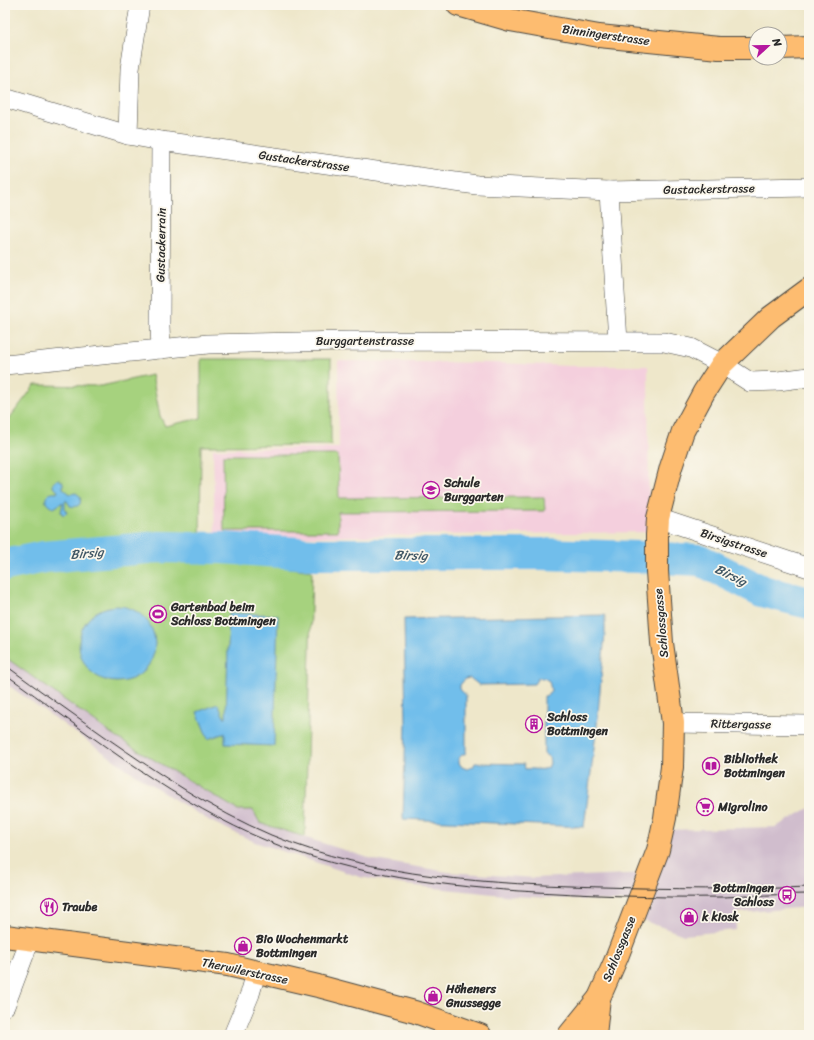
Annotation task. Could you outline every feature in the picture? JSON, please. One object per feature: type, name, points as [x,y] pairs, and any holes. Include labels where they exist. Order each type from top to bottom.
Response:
[{"type":"main road","name":"Binningerstrasse","points":[[458,5],[510,20],[599,36],[719,48],[748,48]]},
{"type":"main road","points":[[788,48],[809,47]]},
{"type":"main road","name":"Schlossgasse","points":[[569,1035],[599,998],[617,957],[658,850],[666,811],[672,767],[674,723],[662,643],[657,571],[658,518],[666,485],[683,431],[704,392],[722,364],[771,316],[809,289]]},
{"type":"main road","name":"Therwilerstrasse","points":[[5,936],[228,965],[256,973],[318,986],[415,1012],[480,1035]]},
{"type":"main road","name":"Schlossgasse","points":[[595,1035],[599,998]]},
{"type":"street","points":[[128,135],[130,70],[140,5]]},
{"type":"street","name":"Gustackerstrasse","points":[[5,98],[128,135],[477,185],[609,191],[809,187]]},
{"type":"street","name":"Gustackerrain","points":[[161,350],[162,141]]},
{"type":"street","points":[[609,191],[618,342]]},
{"type":"street","name":"Burggartenstrasse","points":[[5,365],[208,344],[348,341],[664,342],[691,348],[722,364],[750,382],[778,381],[809,377]]},
{"type":"street","name":"Birsigstrasse","points":[[658,518],[809,568]]},
{"type":"street","name":"Rittergasse","points":[[674,723],[809,725]]},
{"type":"street","points":[[5,1006],[25,954],[28,940]]},
{"type":"street","points":[[233,1035],[250,994],[256,973]]},
{"type":"shaded area","name":"Schule Burggarten","points":[[338,361],[497,363],[569,366],[648,366],[649,532],[215,538],[213,449],[339,448]]},
{"type":"shaded area","points":[[5,657],[116,737],[253,810],[260,823],[375,860],[448,872],[534,878],[651,873],[666,830],[776,827],[809,808],[809,907],[736,913],[736,930],[684,935],[642,920],[650,901],[608,901],[513,896],[406,885],[360,877],[255,842],[210,821],[169,796],[127,769],[5,683]]},
{"type":"green space","name":"Gartenbad beim Schloss Bottmingen","points":[[201,359],[331,359],[331,445],[201,446],[200,555],[312,571],[305,837],[260,823],[253,810],[238,810],[116,737],[5,657],[5,424],[35,385],[101,386],[152,375],[160,416],[165,426],[201,418]]},
{"type":"green space","points":[[223,455],[338,455],[339,498],[544,497],[545,511],[338,512],[338,531],[224,531]]},
{"type":"water","points":[[58,479],[63,482],[63,488],[70,494],[76,493],[81,497],[80,504],[74,507],[70,506],[67,501],[65,501],[65,509],[67,513],[63,515],[61,512],[63,502],[54,508],[47,504],[46,501],[49,494],[57,493],[58,491],[53,487],[53,483]]},
{"type":"water","points":[[117,606],[131,609],[144,617],[152,630],[155,644],[152,658],[144,671],[131,679],[117,682],[103,679],[90,671],[82,658],[79,644],[82,630],[90,617],[103,609]]},
{"type":"water","points":[[229,613],[278,615],[274,746],[225,744],[225,733],[208,739],[197,712],[218,704],[224,717],[226,717]]},
{"type":"water","points":[[605,615],[605,633],[597,725],[584,827],[403,819],[406,725],[404,619]],"holes":[[[470,678],[479,685],[534,684],[538,678],[544,678],[549,681],[551,690],[548,695],[544,696],[544,754],[549,757],[550,763],[548,768],[525,769],[524,764],[475,763],[473,767],[467,769],[462,767],[459,763],[459,758],[466,753],[466,696],[460,689],[460,685],[465,679]]]},
{"type":"waterway","name":"Birsig","points":[[5,565],[44,557],[159,547],[222,548],[313,554],[541,554],[639,557],[700,560],[762,591],[809,603]]},
{"type":"tram line","points":[[5,665],[166,778],[207,803],[271,835],[310,849],[351,861],[392,870],[434,876],[518,884],[680,889],[809,887]]},
{"type":"tram line","points":[[5,674],[94,739],[155,781],[187,800],[218,818],[251,834],[316,858],[349,867],[417,880],[451,885],[520,891],[672,897],[809,894]]},
{"type":"place","name":"Schule Burggarten","points":[[431,490]]},
{"type":"place","name":"Gartenbad beim Schloss Bottmingen","points":[[158,614]]},
{"type":"place","name":"Schloss Bottmingen","points":[[534,724]]},
{"type":"place","name":"Bibliothek Bottmingen","points":[[711,766]]},
{"type":"place","name":"Migrolino","points":[[705,807]]},
{"type":"place","name":"Bottmingen Schloss","points":[[787,895]]},
{"type":"place","name":"Traube","points":[[49,907]]},
{"type":"place","name":"k kiosk","points":[[689,917]]},
{"type":"place","name":"Bio Wochenmarkt Bottmingen","points":[[243,946]]},
{"type":"place","name":"Höheners Gnussegge","points":[[433,996]]}]
